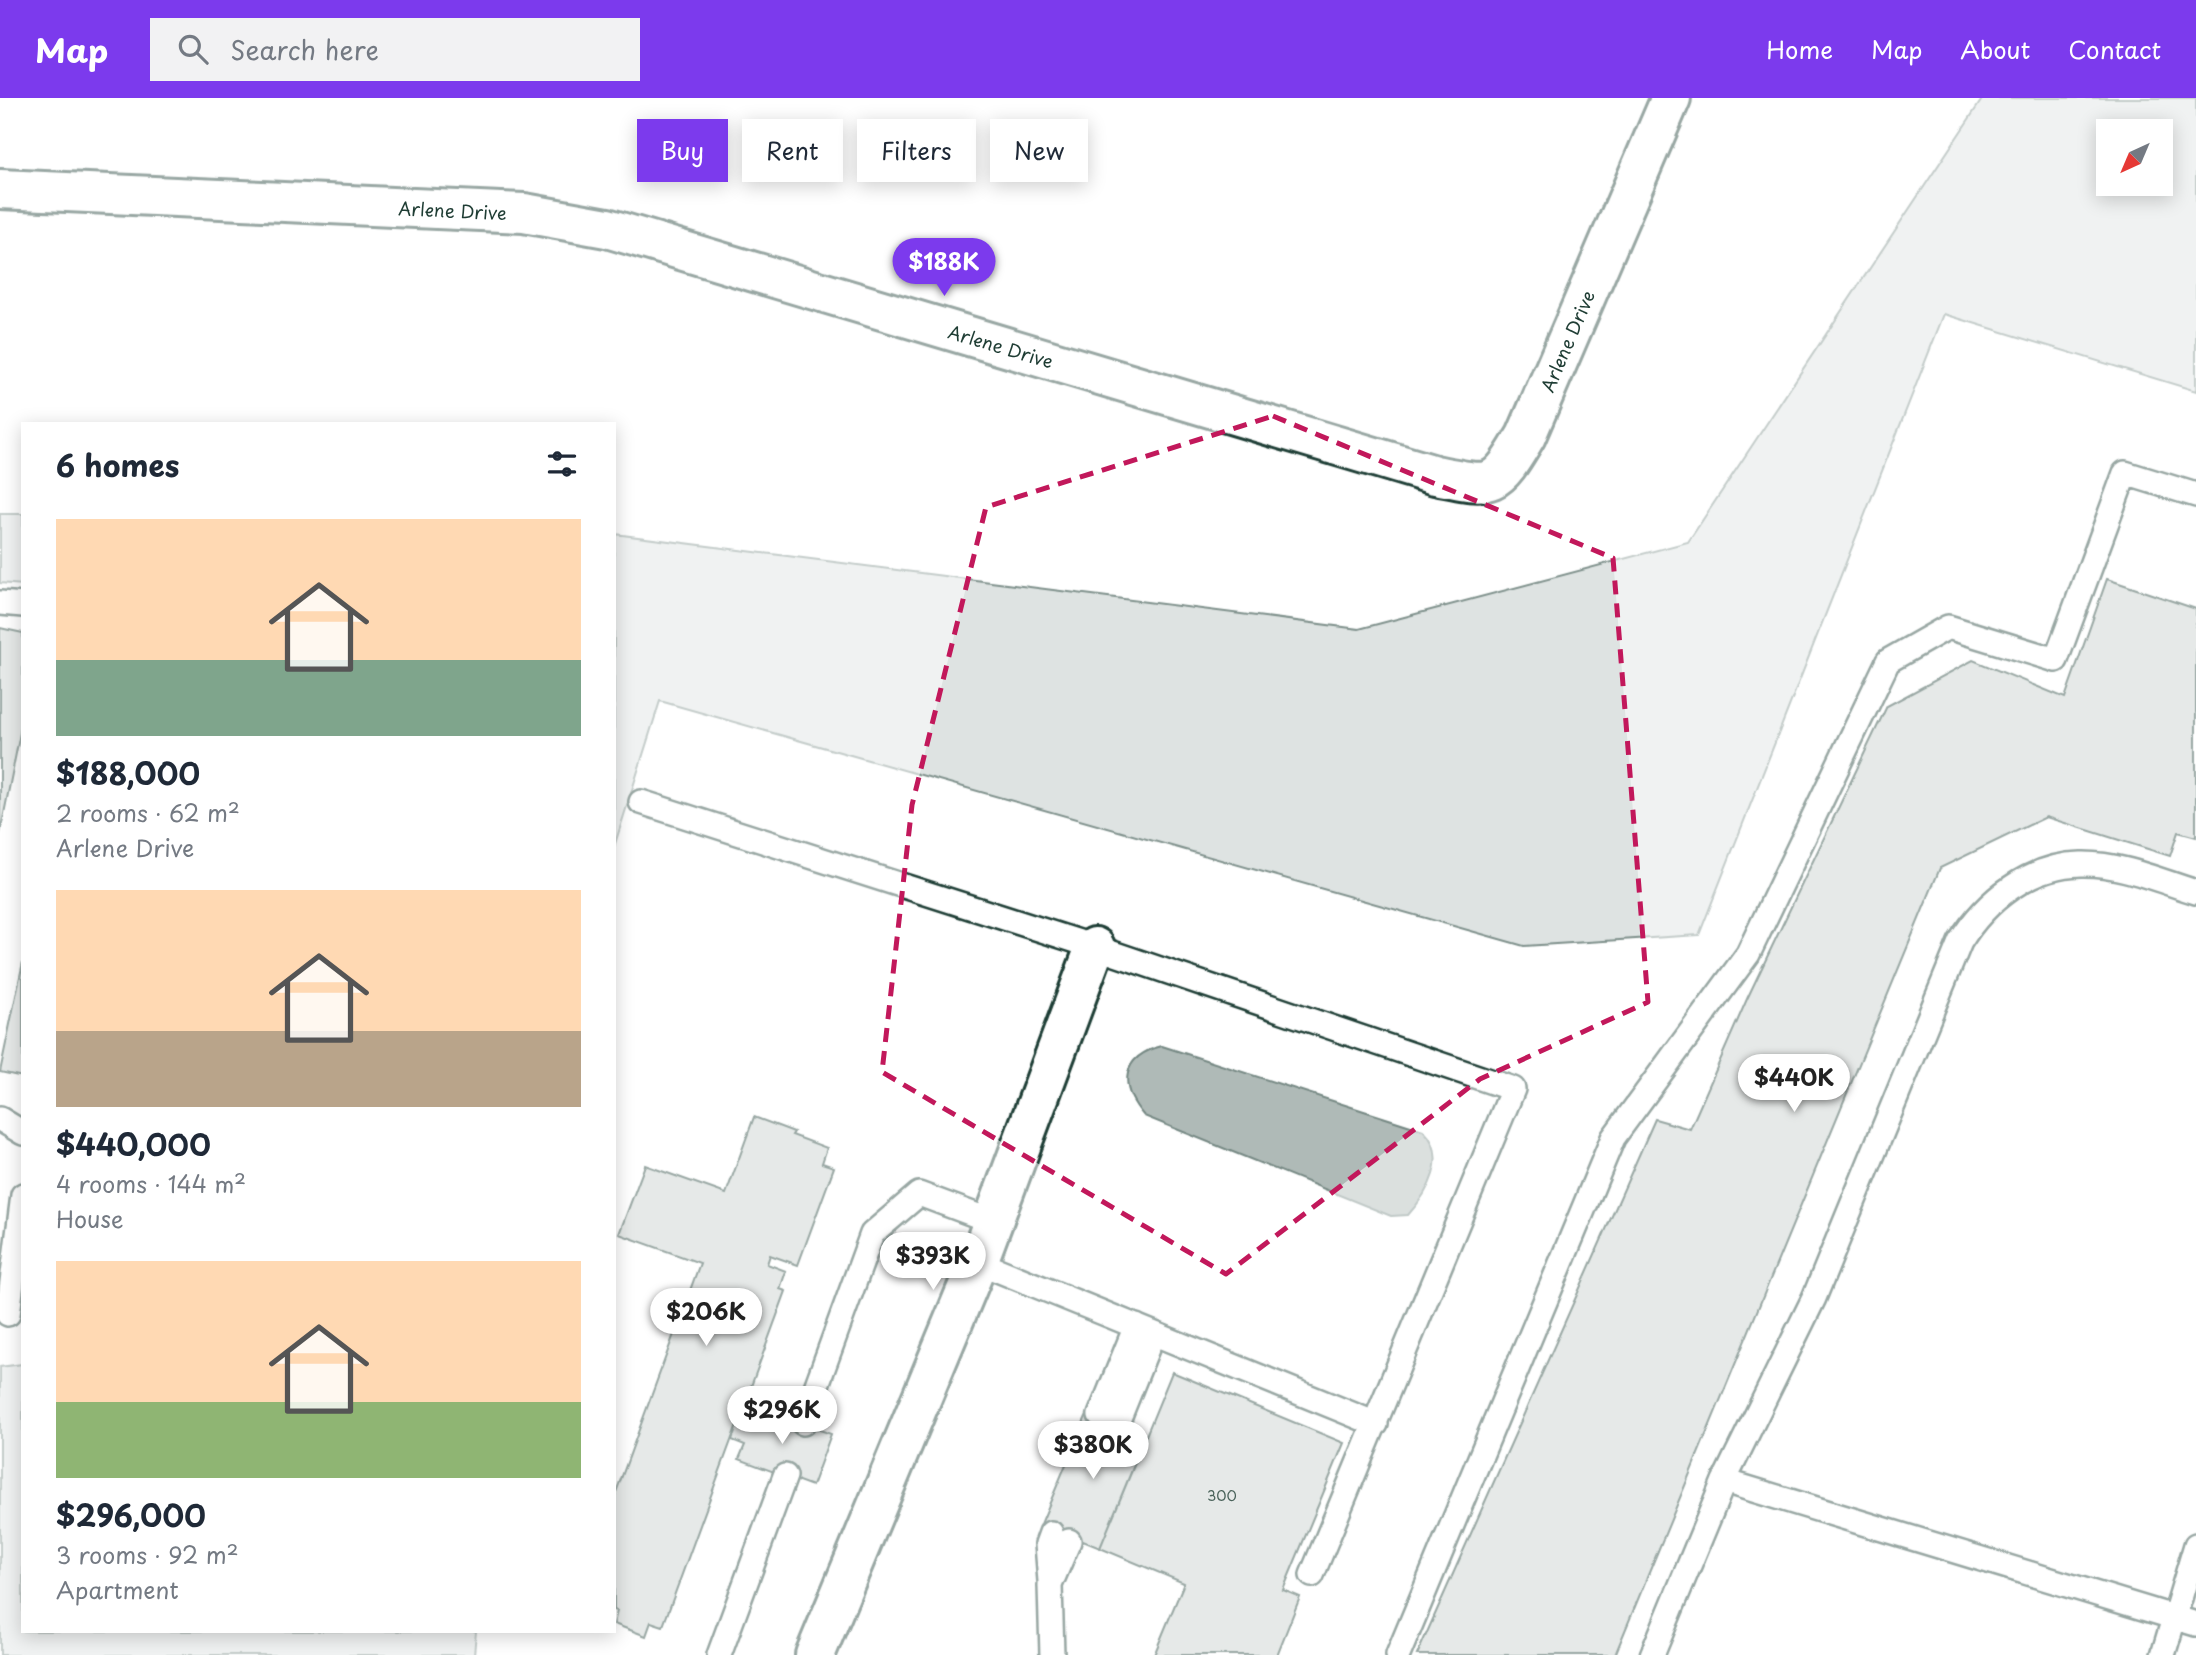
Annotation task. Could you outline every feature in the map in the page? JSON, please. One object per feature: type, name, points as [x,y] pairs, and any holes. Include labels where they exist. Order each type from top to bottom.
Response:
[{"type":"street","name":"Arlene Drive","points":[[0,189],[524,213],[607,228],[1435,475],[1475,483],[1497,478],[1506,470],[1526,436],[1671,98]]},
{"type":"street","points":[[815,1655],[994,1222],[1095,947]]},
{"type":"lane","points":[[1398,1655],[1613,1138],[1748,954],[1888,661],[1948,627],[2056,660],[2125,473],[2196,495]]},
{"type":"lane","points":[[0,603],[21,604]]},
{"type":"lane","points":[[641,802],[1095,947],[1513,1089],[1312,1575]]},
{"type":"lane","points":[[1652,1655],[1724,1481],[1814,1298],[1954,955],[1969,927],[1999,896],[2022,879],[2081,864],[2117,868],[2196,892]]},
{"type":"lane","points":[[0,1119],[21,1132]]},
{"type":"lane","points":[[803,1423],[872,1234],[919,1194],[994,1222]]},
{"type":"lane","points":[[10,1314],[21,1211]]},
{"type":"lane","points":[[978,1262],[1376,1424]]},
{"type":"lane","points":[[1108,1419],[1145,1330]]},
{"type":"lane","points":[[719,1655],[785,1476]]},
{"type":"lane","points":[[1724,1481],[2185,1621]]},
{"type":"lane","points":[[1052,1655],[1051,1585],[1060,1537]]},
{"type":"lane","points":[[2163,1655],[2185,1621],[2196,1545]]},
{"type":"highlighted area","points":[[1273,416],[1613,558],[1648,1002],[1480,1079],[1226,1274],[882,1072],[912,805],[986,507]]},
{"type":"shaded area","points":[[1983,98],[2196,98],[2196,391],[1944,314],[1699,935],[1524,946],[660,701],[616,841],[616,534],[1359,629],[1688,542]]},
{"type":"shaded area","points":[[0,514],[21,514],[21,585],[0,583]]},
{"type":"shaded area","points":[[1162,1046],[1423,1130],[1435,1151],[1435,1163],[1423,1196],[1408,1215],[1391,1216],[1144,1116],[1130,1094],[1128,1074],[1138,1057]]},
{"type":"shaded area","points":[[21,1364],[21,1633],[476,1633],[474,1655],[0,1655],[0,1367]]},
{"type":"building","points":[[2107,579],[2196,609],[2196,837],[2178,832],[2170,856],[2046,817],[1940,868],[1615,1655],[1417,1655],[1655,1119],[1690,1129],[1747,999],[1887,706],[1973,660],[2065,698]]},
{"type":"building","points":[[0,628],[21,633],[21,728],[0,834]]},
{"type":"building","points":[[21,972],[21,1077],[0,1072]]},
{"type":"building","points":[[754,1117],[827,1148],[822,1163],[834,1167],[798,1265],[770,1255],[767,1264],[786,1271],[780,1289],[786,1291],[663,1626],[651,1622],[646,1636],[616,1625],[616,1493],[700,1263],[619,1234],[645,1165],[726,1194]]},
{"type":"building","points":[[1172,1372],[1344,1443],[1283,1590],[1300,1597],[1277,1655],[1154,1655],[1184,1583],[1100,1548]]},
{"type":"building","points":[[760,1408],[831,1434],[812,1486],[739,1459],[745,1445],[732,1440],[740,1416],[755,1422]]},
{"type":"building","points":[[1087,1414],[1145,1439],[1100,1548],[1041,1524]]}]
